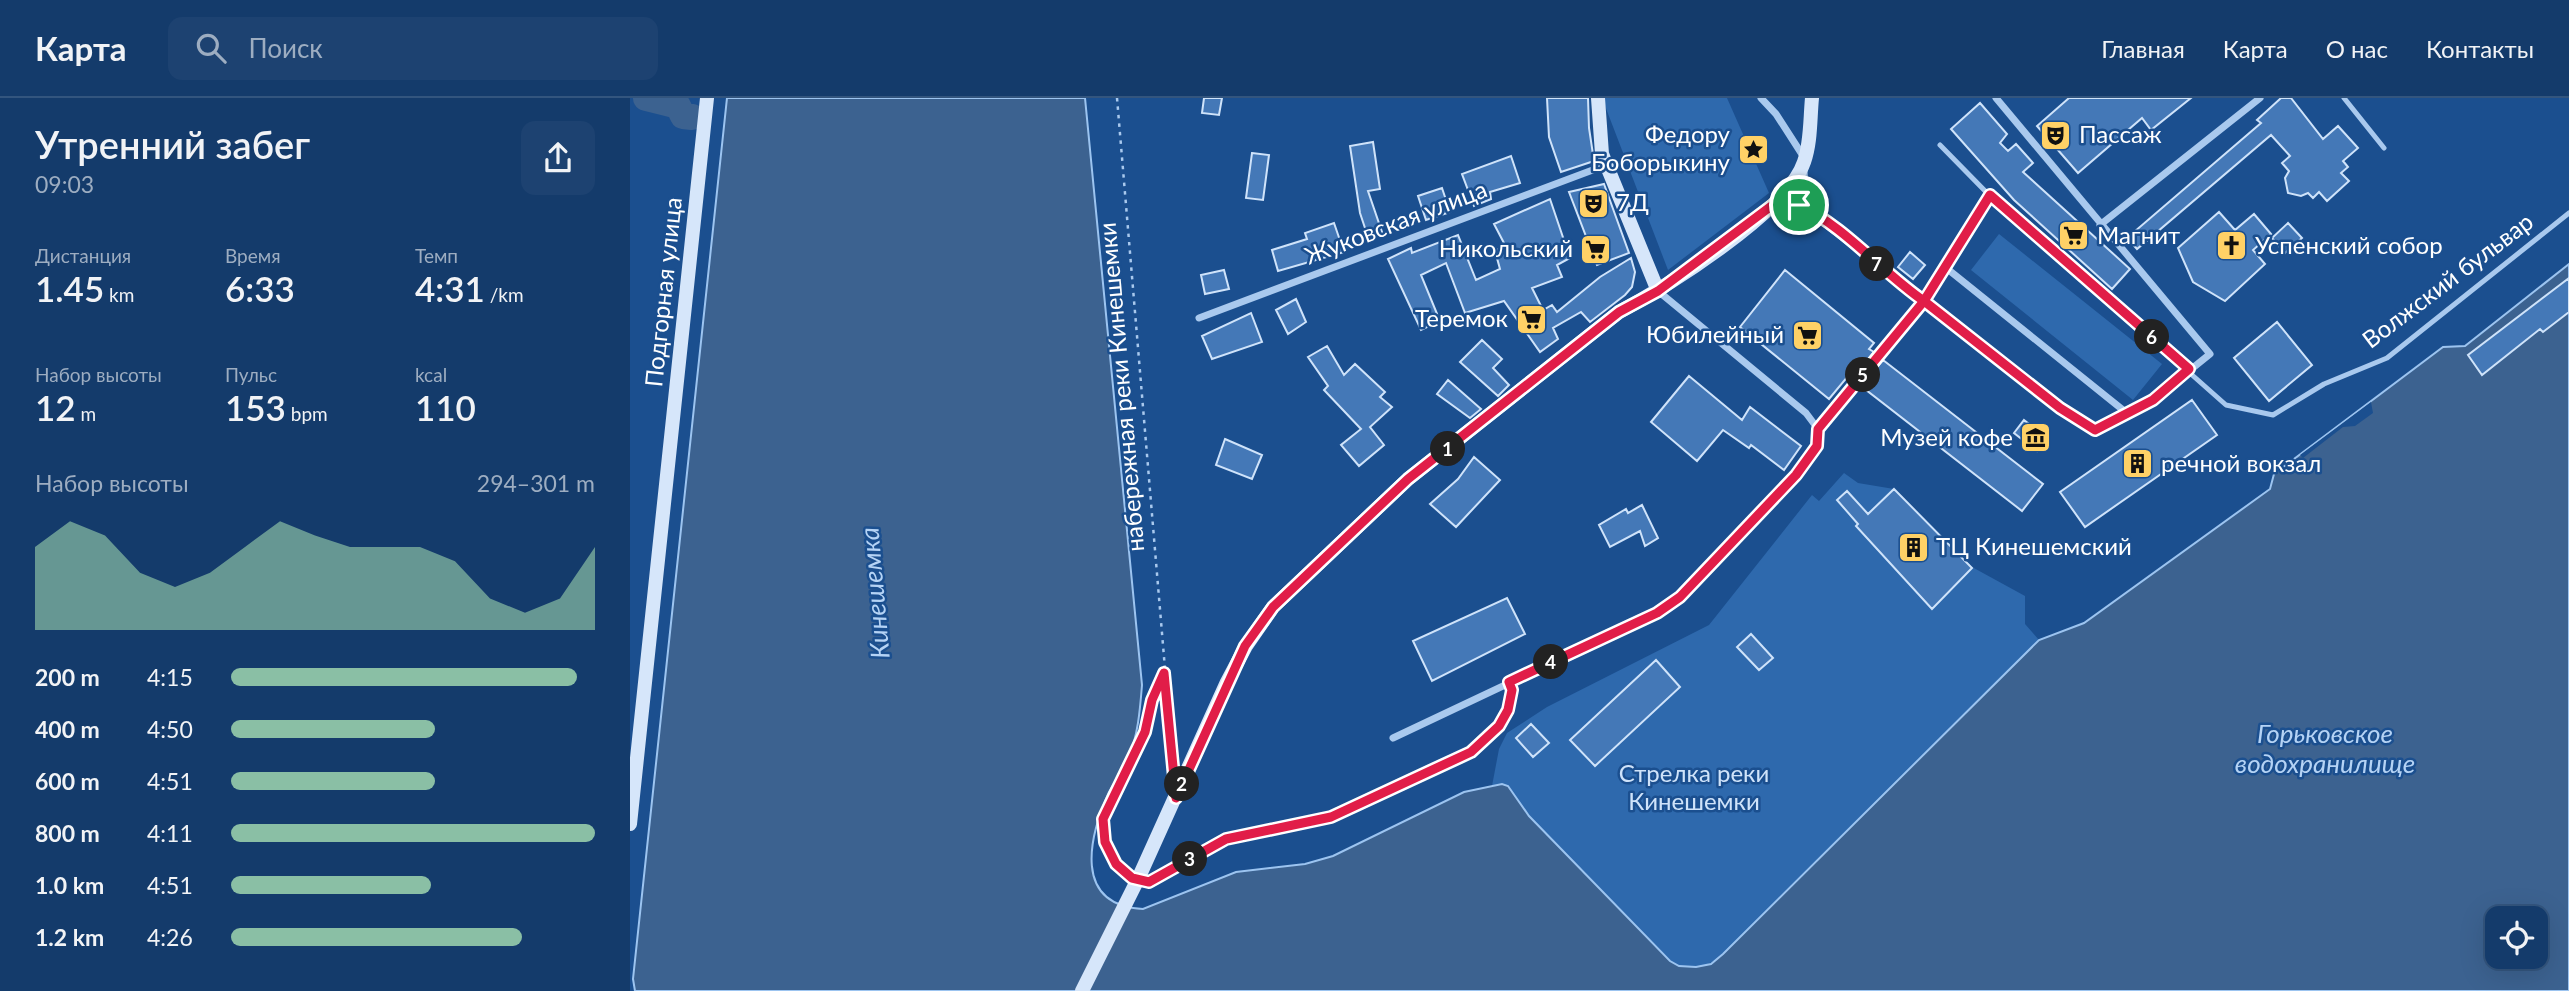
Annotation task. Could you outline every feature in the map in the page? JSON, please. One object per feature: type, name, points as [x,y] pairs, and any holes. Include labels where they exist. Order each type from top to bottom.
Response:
[{"type":"main road","name":"Подгорная улица","points":[[630,824],[707,98]]},
{"type":"main road","points":[[1598,98],[1602,154],[1658,291]]},
{"type":"main road","points":[[1082,991],[1140,879],[1227,682],[1245,646],[1273,607],[1408,479],[1619,312],[1658,291],[1724,244],[1770,205],[1789,187],[1805,159],[1812,98]]},
{"type":"street","points":[[1761,98],[1782,121],[1805,159],[1803,184],[1806,209]]},
{"type":"street","points":[[1770,205],[1782,201],[1806,209],[2060,408],[2095,430],[2153,400],[2210,354],[1996,98]]},
{"type":"street","points":[[2100,225],[2260,98]]},
{"type":"street","name":"Жуковская улица","points":[[1199,317],[1606,165]]},
{"type":"street","points":[[1394,738],[1657,613],[1680,597],[1796,475],[1817,446],[1818,429],[1924,301],[1990,195]]},
{"type":"street","points":[[1945,267],[2128,414]]},
{"type":"street","points":[[1658,291],[1806,413],[1818,429]]},
{"type":"lane","points":[[2344,98],[2384,148]]},
{"type":"lane","points":[[1940,145],[1990,195],[2189,369]]},
{"type":"lane","name":"Волжский бульвар","points":[[2189,369],[2225,405],[2273,415],[2325,384],[2387,358],[2569,213]]},
{"type":"path","name":"набережная реки Кинешемки","points":[[1117,98],[1174,771]]},
{"type":"path","name":"набережная реки Кинешемки","points":[[1140,879],[1110,855],[1105,842],[1103,819],[1145,732],[1152,700],[1164,673]]},
{"type":"path","points":[[1140,879],[1226,839],[1331,817],[1471,752],[1499,726],[1508,710],[1512,690],[1509,682]]},
{"type":"green space","points":[[1602,98],[1727,98],[1769,193],[1668,270]]},
{"type":"green space","points":[[1999,234],[2162,364],[2133,400],[1971,270]]},
{"type":"green space","name":"Стрелка реки Кинешемки","points":[[1844,473],[1858,483],[1894,489],[1972,567],[2025,596],[2025,624],[2039,640],[1723,954],[1702,966],[1679,966],[1644,939],[1591,885],[1540,828],[1512,791],[1492,786],[1499,749],[1507,733],[1547,707],[1709,625],[1812,495],[1819,501]]},
{"type":"water","points":[[727,98],[1085,98],[1142,685],[1134,741],[1124,768],[1109,792],[1092,848],[1092,866],[1096,882],[1105,895],[1120,905],[1143,909],[1236,872],[1305,864],[1333,856],[1464,792],[1502,784],[1508,786],[1529,816],[1670,961],[1679,966],[1711,964],[1723,954],[2039,640],[2084,623],[2270,489],[2274,474],[2443,347],[2465,346],[2569,264],[2569,991],[635,991],[633,979]]},
{"type":"pier","points":[[2371,402],[2373,413],[2355,426],[2343,427],[2303,458],[2300,455]]},
{"type":"building","points":[[1204,98],[1222,98],[1219,115],[1202,113]]},
{"type":"building","points":[[1547,98],[1588,98],[1594,161],[1561,172],[1549,137]]},
{"type":"building","points":[[2069,98],[2191,98],[2151,130],[2142,118],[2078,173],[2037,126]]},
{"type":"building","points":[[2281,98],[2291,98],[2323,139],[2338,126],[2358,148],[2343,161],[2348,167],[2341,173],[2349,181],[2327,201],[2319,192],[2313,198],[2308,193],[2301,196],[2288,193],[2285,178],[2289,171],[2282,163],[2290,156],[2271,135],[2137,249],[2127,238],[2261,123],[2257,120]]},
{"type":"building","points":[[1980,103],[2007,134],[2000,143],[2008,151],[2016,144],[2033,163],[2023,172],[2130,269],[2112,289],[2014,200],[1951,129]]},
{"type":"building","points":[[1373,142],[1380,189],[1368,191],[1383,235],[1369,240],[1360,213],[1350,146]]},
{"type":"building","points":[[1252,153],[1269,155],[1263,200],[1246,198]]},
{"type":"building","points":[[1511,156],[1520,183],[1490,192],[1491,199],[1474,206],[1462,174]]},
{"type":"building","points":[[1604,184],[1629,253],[1597,265],[1569,192]]},
{"type":"building","points":[[1442,188],[1450,212],[1426,220],[1418,196]]},
{"type":"building","points":[[1550,199],[1570,258],[1557,265],[1562,277],[1532,288],[1543,310],[1552,305],[1557,312],[1600,277],[1631,258],[1635,272],[1632,287],[1625,295],[1590,322],[1581,312],[1553,328],[1558,339],[1540,352],[1504,301],[1465,313],[1446,263],[1421,275],[1440,321],[1421,330],[1388,259],[1411,248],[1412,253],[1458,235],[1476,280],[1500,269],[1495,251],[1505,245],[1494,224]]},
{"type":"building","points":[[2219,212],[2235,230],[2254,214],[2271,234],[2253,250],[2265,264],[2225,301],[2193,282],[2178,248]]},
{"type":"building","points":[[1334,223],[1344,252],[1278,271],[1272,250],[1307,239],[1305,233]]},
{"type":"building","points":[[2288,223],[2302,238],[2285,253],[2272,238]]},
{"type":"building","points":[[1910,252],[1925,265],[1913,279],[1898,267]]},
{"type":"building","points":[[1224,270],[1229,289],[1205,294],[1201,275]]},
{"type":"building","name":"Юбилейный","points":[[1785,270],[1874,343],[1869,349],[1874,352],[1852,379],[1848,376],[1829,399],[1740,327]]},
{"type":"building","points":[[2569,278],[2569,312],[2543,332],[2540,329],[2482,375],[2468,355]]},
{"type":"building","points":[[1296,299],[1306,322],[1288,334],[1276,310]]},
{"type":"building","points":[[1251,313],[1262,342],[1212,359],[1202,336]]},
{"type":"building","points":[[2277,322],[2312,365],[2269,401],[2234,358]]},
{"type":"building","points":[[1482,340],[1502,359],[1493,368],[1509,385],[1498,396],[1460,362]]},
{"type":"building","points":[[1327,346],[1344,375],[1355,364],[1385,392],[1380,397],[1392,407],[1370,427],[1384,445],[1359,466],[1341,445],[1361,429],[1324,390],[1328,386],[1308,357]]},
{"type":"building","points":[[1883,360],[2043,484],[2022,511],[1861,386]]},
{"type":"building","points":[[1689,376],[1742,420],[1750,407],[1801,446],[1784,470],[1751,445],[1749,448],[1723,430],[1697,461],[1651,422]]},
{"type":"building","points":[[1448,380],[1481,409],[1470,418],[1437,394]]},
{"type":"building","name":"речной вокзал","points":[[2192,400],[2217,435],[2085,527],[2060,492]]},
{"type":"building","points":[[2024,420],[2047,438],[2037,451],[2014,433]]},
{"type":"building","points":[[1225,439],[1262,455],[1252,479],[1216,465]]},
{"type":"building","points":[[1474,457],[1500,480],[1456,527],[1430,504],[1458,479]]},
{"type":"building","name":"ТЦ Кинешемский","points":[[1894,489],[1972,568],[1932,609],[1856,526],[1858,524],[1837,500],[1847,491],[1868,514]]},
{"type":"building","points":[[1642,505],[1658,538],[1645,546],[1640,531],[1610,547],[1599,525],[1626,509],[1628,513]]},
{"type":"building","points":[[1507,598],[1525,634],[1432,681],[1413,641]]},
{"type":"building","points":[[1751,634],[1773,658],[1759,670],[1737,647]]},
{"type":"building","points":[[1656,660],[1680,687],[1595,766],[1570,740]]},
{"type":"building","points":[[1531,724],[1549,743],[1533,757],[1516,738]]},
{"type":"waterway","points":[[646,98],[678,106],[683,116],[692,117]]},
{"type":"place","name":"Пассаж","points":[[2056,135]]},
{"type":"place","name":"Федору Боборыкину","points":[[1753,149]]},
{"type":"place","name":"7Д","points":[[1593,203]]},
{"type":"place","name":"Магнит","points":[[2074,236]]},
{"type":"place","name":"Успенский собор","points":[[2232,246]]},
{"type":"place","name":"Никольский","points":[[1596,249]]},
{"type":"place","name":"Теремок","points":[[1531,319]]},
{"type":"place","name":"Юбилейный","points":[[1807,335]]},
{"type":"place","name":"Музей кофе","points":[[2036,438]]},
{"type":"place","name":"речной вокзал","points":[[2138,464]]},
{"type":"place","name":"ТЦ Кинешемский","points":[[1913,547]]},
{"type":"route","points":[[1799,205],[1778,201],[1770,205],[1724,244],[1658,291],[1619,312],[1408,479],[1302,577],[1273,607],[1245,646],[1176,798],[1164,673],[1152,700],[1145,732],[1105,809],[1105,842],[1116,864],[1132,878],[1149,882],[1226,839],[1244,833],[1310,824],[1331,817],[1471,752],[1486,741],[1508,710],[1512,690],[1509,682],[1657,613],[1680,597],[1796,475],[1817,446],[1818,429],[1924,301],[1990,195],[2189,369],[2153,400],[2095,430],[2060,408],[1924,301],[1901,285],[1858,247],[1799,205]]},
{"type":"water label","name":"Кинешемка","points":[[875,593]]},
{"type":"water label","name":"Горьковское водохранилище","points":[[2325,749]]}]
